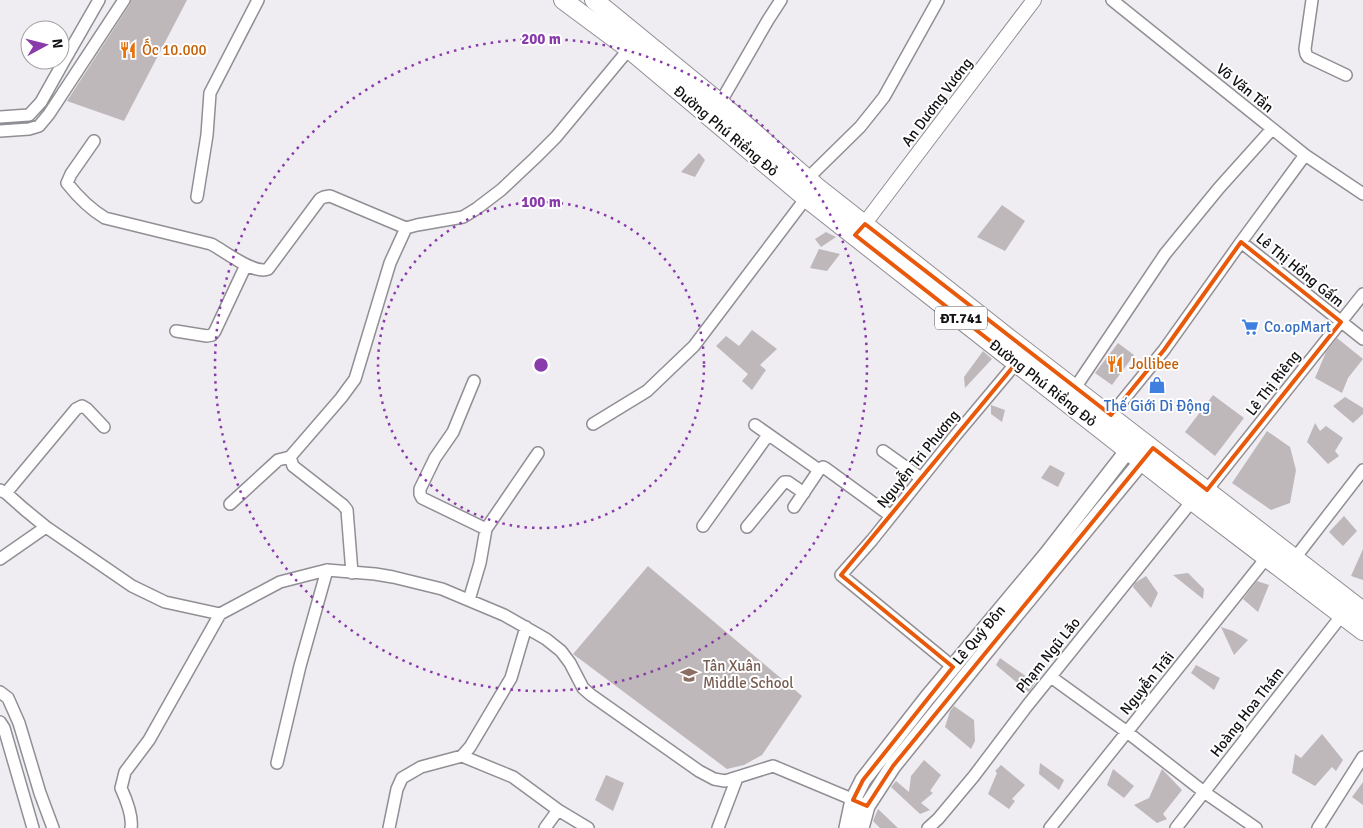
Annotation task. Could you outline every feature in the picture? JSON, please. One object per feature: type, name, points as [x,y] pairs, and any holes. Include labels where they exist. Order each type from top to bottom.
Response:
[{"type":"main road","name":"Đường Phú Riềng Đỏ","points":[[562,0],[629,49],[806,198],[860,229],[1111,415],[1133,443]]},
{"type":"main road","name":"Đường Phú Riềng Đỏ","points":[[594,0],[720,103],[807,179],[860,229],[1017,362],[1133,443],[1148,455],[1192,501],[1267,557],[1357,620]]},
{"type":"main road","name":"Lê Quý Đôn","points":[[847,828],[853,800],[862,780],[1047,554],[1133,443]]},
{"type":"main road","name":"Đường Phú Riềng Đỏ","points":[[1148,455],[1207,490],[1295,558],[1357,620]]},
{"type":"main road","name":"Lê Quý Đôn","points":[[861,828],[867,806],[899,758],[1002,630],[1148,455]]},
{"type":"street","points":[[0,117],[29,115],[42,102],[99,0]]},
{"type":"street","points":[[0,131],[29,129],[40,126],[124,0]]},
{"type":"street","points":[[198,197],[207,135],[210,93],[258,0]]},
{"type":"street","points":[[720,103],[781,0]]},
{"type":"street","points":[[807,179],[860,127],[884,97],[938,0]]},
{"type":"street","name":"An Dương Vương","points":[[860,229],[1034,0]]},
{"type":"street","name":"Võ Văn Tần","points":[[1112,0],[1305,155],[1363,194]]},
{"type":"street","points":[[1312,0],[1305,49],[1306,54],[1308,57],[1346,75]]},
{"type":"street","points":[[94,141],[71,174],[67,183],[94,211],[105,218],[211,244],[246,266],[264,271],[268,270],[324,197],[330,196],[406,228],[463,217],[501,190],[556,137],[629,49]]},
{"type":"street","points":[[1075,388],[1165,254],[1219,188],[1272,128]]},
{"type":"street","points":[[1111,415],[1164,350],[1305,155]]},
{"type":"street","points":[[593,424],[647,392],[694,346],[806,198]]},
{"type":"street","points":[[230,504],[278,460],[290,457],[355,380],[390,263],[406,228]]},
{"type":"street","name":"Lê Thị Hồng Gấm","points":[[1241,242],[1363,339]]},
{"type":"street","points":[[176,331],[207,336],[212,335],[216,331],[246,266]]},
{"type":"street","name":"Lê Thị Riêng","points":[[1207,490],[1363,294]]},
{"type":"street","name":"Nguyễn Tri Phương","points":[[953,667],[841,575],[1017,362]]},
{"type":"street","points":[[474,381],[453,432],[435,458],[420,489],[420,494],[422,498],[486,528]]},
{"type":"street","points":[[104,427],[87,408],[82,406],[76,409],[3,491],[46,528],[132,586],[166,602],[220,614]]},
{"type":"street","points":[[755,426],[819,470]]},
{"type":"street","points":[[703,526],[768,435]]},
{"type":"street","points":[[883,451],[921,478]]},
{"type":"street","points":[[469,600],[480,563],[486,528],[538,453]]},
{"type":"street","points":[[290,457],[293,466],[347,510],[352,573]]},
{"type":"street","points":[[794,507],[819,470],[825,468],[891,516]]},
{"type":"street","points":[[1295,558],[1363,470]]},
{"type":"street","points":[[747,528],[784,482],[788,482],[804,492]]},
{"type":"street","name":"Phạm Ngũ Lão","points":[[928,828],[938,819],[974,776],[1027,706],[1192,501]]},
{"type":"street","points":[[0,559],[46,528]]},
{"type":"street","name":"Nguyễn Trãi","points":[[1050,828],[1267,557]]},
{"type":"street","points":[[131,828],[132,823],[126,799],[121,788],[125,772],[149,740],[220,614],[280,582],[327,570],[394,577],[442,590],[504,615],[546,639],[561,651],[570,663],[583,688],[591,695],[699,771],[714,778],[725,781],[773,766],[867,806]]},
{"type":"street","points":[[277,762],[300,666],[327,570]]},
{"type":"street","name":"Hoàng Hoa Thám","points":[[1176,828],[1204,792],[1357,620]]},
{"type":"street","points":[[389,828],[397,789],[402,778],[421,767],[462,756],[470,747],[511,678],[526,627]]},
{"type":"street","points":[[1051,677],[1127,732],[1204,792],[1256,828]]},
{"type":"street","points":[[0,692],[8,698],[19,722],[40,793],[53,828]]},
{"type":"street","points":[[0,722],[4,728],[33,828]]},
{"type":"street","points":[[462,756],[513,777],[558,810],[588,828]]},
{"type":"street","points":[[1318,828],[1363,757]]},
{"type":"street","points":[[718,828],[736,778]]},
{"type":"street","points":[[546,828],[558,810]]},
{"type":"highlighted area","points":[[865,224],[1111,415],[1164,350],[1241,242],[1341,322],[1207,490],[1153,448],[893,766],[867,806],[853,800],[863,780],[953,667],[841,575],[1017,362],[855,235]]},
{"type":"building","name":"Ốc 10.000","points":[[131,0],[187,0],[124,121],[67,101]]},
{"type":"building","points":[[699,153],[705,160],[695,177],[681,172]]},
{"type":"building","points":[[1002,205],[1025,221],[1005,251],[977,237]]},
{"type":"building","points":[[826,232],[836,237],[821,247],[815,239]]},
{"type":"building","points":[[819,249],[840,254],[827,271],[810,268]]},
{"type":"building","points":[[752,330],[777,349],[760,365],[766,370],[752,390],[742,381],[748,374],[716,346],[726,336],[739,346]]},
{"type":"building","points":[[1337,338],[1363,359],[1348,378],[1342,393],[1315,378],[1326,352]]},
{"type":"building","name":"Jollibee","points":[[1118,343],[1134,355],[1112,385],[1095,373]]},
{"type":"building","points":[[983,351],[992,359],[965,388],[964,377]]},
{"type":"building","points":[[1213,395],[1244,418],[1215,456],[1185,432]]},
{"type":"building","points":[[1345,397],[1363,408],[1363,414],[1353,423],[1333,406]]},
{"type":"building","points":[[991,405],[1005,410],[1002,422],[991,414]]},
{"type":"building","points":[[1315,423],[1320,431],[1326,426],[1343,438],[1335,451],[1339,456],[1328,464],[1307,442]]},
{"type":"building","points":[[1267,431],[1290,447],[1296,470],[1290,503],[1271,510],[1232,483]]},
{"type":"building","points":[[1050,465],[1065,473],[1058,487],[1041,478]]},
{"type":"building","points":[[1344,516],[1357,531],[1343,546],[1329,532]]},
{"type":"building","points":[[1363,549],[1363,580],[1351,576]]},
{"type":"building","name":"Tân Xuân Middle School","points":[[648,566],[802,696],[762,755],[744,765],[727,769],[573,654]]},
{"type":"building","points":[[1188,573],[1204,589],[1203,599],[1173,575]]},
{"type":"building","points":[[1146,576],[1158,593],[1151,608],[1133,587],[1135,583]]},
{"type":"building","points":[[1257,581],[1269,585],[1258,612],[1243,599]]},
{"type":"building","points":[[1221,627],[1233,631],[1248,640],[1234,655]]},
{"type":"building","points":[[1000,658],[1027,677],[1029,673],[1035,683],[1029,692],[996,665]]},
{"type":"building","points":[[1196,665],[1220,678],[1214,690],[1191,673]]},
{"type":"building","points":[[954,706],[974,720],[975,741],[971,749],[945,727],[950,711]]},
{"type":"building","points":[[1322,734],[1343,760],[1336,771],[1332,767],[1315,786],[1292,773],[1295,754],[1301,758]]},
{"type":"building","points":[[924,760],[941,775],[930,791],[933,793],[921,803],[930,810],[920,814],[891,787],[896,781],[909,792],[911,776]]},
{"type":"building","points":[[1040,763],[1064,780],[1059,790],[1039,774]]},
{"type":"building","points":[[1001,765],[1025,785],[1012,799],[1015,801],[1009,809],[988,794],[997,773],[995,771]]},
{"type":"building","points":[[1113,769],[1134,786],[1124,798],[1107,785]]},
{"type":"building","points":[[1162,769],[1182,790],[1163,814],[1167,819],[1157,823],[1134,805],[1149,798]]},
{"type":"building","points":[[606,775],[624,783],[613,811],[595,800]]},
{"type":"building","points":[[1363,782],[1363,805],[1352,797]]},
{"type":"building","points":[[878,809],[898,828],[880,828],[873,821]]},
{"type":"place","name":"Ốc 10.000","points":[[128,50]]},
{"type":"place","name":"Co.opMart","points":[[1250,327]]},
{"type":"place","name":"Jollibee","points":[[1115,364]]},
{"type":"place","name":"Thế Giới Di Động","points":[[1157,385]]},
{"type":"place","name":"Tân Xuân Middle School","points":[[689,675]]}]
